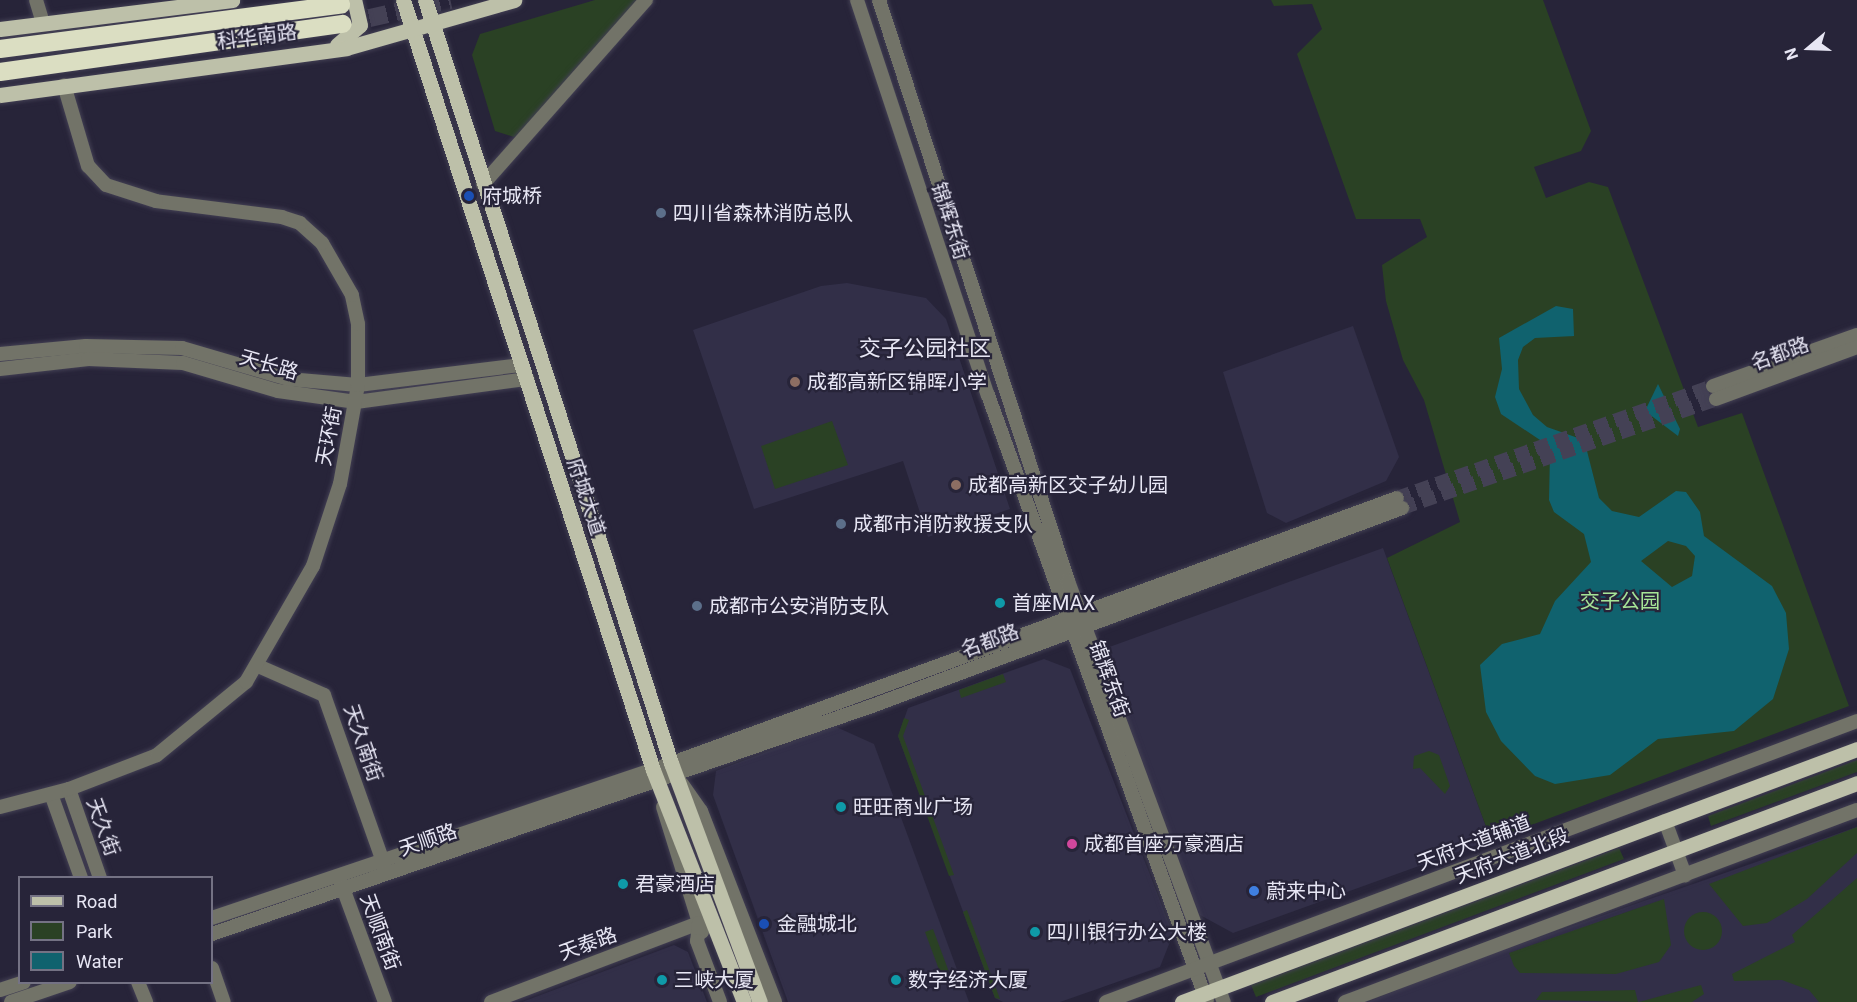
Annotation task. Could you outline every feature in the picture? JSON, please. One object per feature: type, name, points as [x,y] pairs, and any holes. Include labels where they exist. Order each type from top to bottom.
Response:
[{"type":"highway","name":"科华南路","points":[[0,49],[347,2]]},
{"type":"highway","name":"科华南路","points":[[0,72],[343,24]]},
{"type":"main road","name":"科华南路","points":[[0,29],[232,0]]},
{"type":"main road","name":"府城大道","points":[[403,0],[655,776],[744,1002]]},
{"type":"main road","name":"府城大道","points":[[425,0],[674,769],[760,1002]]},
{"type":"main road","name":"科华南路","points":[[0,95],[326,50],[412,31],[514,0]]},
{"type":"main road","points":[[326,50],[351,37],[360,25],[347,2]]},
{"type":"main road","name":"天府大道北段","points":[[1182,1002],[1221,995],[1665,821],[1857,749]]},
{"type":"main road","points":[[1272,1002],[1857,783]]},
{"type":"street","points":[[36,0],[43,23]]},
{"type":"street","points":[[483,184],[646,0]]},
{"type":"street","name":"锦辉东街","points":[[857,0],[1068,626],[1205,998]]},
{"type":"street","name":"锦辉东街","points":[[879,0],[949,210],[972,297],[1083,620],[1221,995]]},
{"type":"street","name":"天环街","points":[[0,807],[69,789],[157,755],[224,705],[258,666],[313,566],[340,484],[358,385],[352,295],[322,243],[300,223],[282,217],[156,201],[106,185],[88,166],[64,85]]},
{"type":"street","points":[[928,215],[942,218],[949,210]]},
{"type":"street","name":"名都路","points":[[1857,335],[1714,393],[1857,346]]},
{"type":"street","name":"天长路","points":[[0,354],[87,346],[182,348],[288,379],[358,385],[525,372]]},
{"type":"street","name":"天长路","points":[[0,369],[88,359],[183,363],[278,391],[356,402],[525,372]]},
{"type":"street","name":"名都路","points":[[655,776],[1400,503]]},
{"type":"street","name":"天久南街","points":[[258,666],[324,696],[386,868]]},
{"type":"street","name":"天府大道辅道","points":[[1106,1002],[1857,721]]},
{"type":"street","points":[[674,769],[701,811],[775,1002]]},
{"type":"street","points":[[655,776],[671,844],[729,1002]]},
{"type":"street","name":"天顺路","points":[[213,918],[386,868],[655,776]]},
{"type":"street","name":"天久街","points":[[69,789],[99,876]]},
{"type":"street","name":"天久街","points":[[51,794],[80,876]]},
{"type":"street","points":[[1345,1002],[1857,810]]},
{"type":"street","points":[[1665,821],[1685,875]]},
{"type":"street","name":"天顺路","points":[[213,934],[341,882]]},
{"type":"street","name":"天顺南街","points":[[341,882],[386,1002]]},
{"type":"street","points":[[699,923],[697,942],[720,1002]]},
{"type":"street","name":"天泰路","points":[[490,1002],[699,923]]},
{"type":"street","points":[[213,971],[224,1002]]},
{"type":"street","points":[[0,990],[18,984]]},
{"type":"street","points":[[10,1002],[64,984]]},
{"type":"street","points":[[139,984],[146,1002]]},
{"type":"shaded area","points":[[847,283],[926,298],[946,319],[1010,509],[928,537],[903,461],[754,509],[693,330],[821,286]]},
{"type":"shaded area","points":[[1353,326],[1399,457],[1386,481],[1286,523],[1267,513],[1223,372]]},
{"type":"shaded area","points":[[1383,548],[1491,840],[1233,933],[1200,915],[1101,650]]},
{"type":"shaded area","points":[[1044,659],[1070,669],[1173,934],[1160,967],[1060,1002],[1003,1002],[995,998],[898,736],[908,708]]},
{"type":"shaded area","points":[[834,726],[874,744],[969,1002],[788,1002],[713,795],[716,771]]},
{"type":"shaded area","points":[[1857,827],[1857,1002],[1368,1002],[1457,966]]},
{"type":"shaded area","points":[[674,945],[688,952],[707,1002],[522,1002]]},
{"type":"green space","points":[[595,0],[641,0],[524,131],[514,137],[495,131],[472,55],[480,34]]},
{"type":"green space","name":"交子公园","points":[[1271,0],[1543,0],[1591,131],[1581,151],[1534,167],[1546,198],[1589,182],[1608,187],[1698,427],[1742,413],[1849,706],[1491,840],[1387,558],[1460,522],[1424,400],[1403,360],[1386,301],[1382,265],[1427,237],[1420,219],[1356,219],[1297,54],[1322,29],[1312,4],[1274,6]]},
{"type":"green space","points":[[832,421],[848,465],[775,489],[761,446]]},
{"type":"green space","points":[[1003,674],[1006,682],[961,698],[959,690]]},
{"type":"green space","points":[[904,718],[909,720],[903,736],[954,875],[949,876],[898,736]]},
{"type":"green space","points":[[1429,751],[1439,755],[1450,786],[1445,794],[1420,768],[1413,769],[1414,756]]},
{"type":"green space","points":[[1857,760],[1857,772],[1711,826],[1708,816]]},
{"type":"green space","points":[[1857,827],[1857,853],[1807,899],[1767,923],[1743,926],[1709,884]]},
{"type":"green space","points":[[1619,848],[1624,859],[1256,997],[1251,985]]},
{"type":"green space","points":[[1857,878],[1857,1002],[1819,1002],[1809,990],[1782,980],[1734,981],[1732,974],[1795,942],[1792,935]]},
{"type":"green space","points":[[1664,899],[1671,945],[1659,962],[1616,974],[1520,973],[1514,966],[1509,953]]},
{"type":"green space","points":[[967,910],[1000,999],[995,998],[963,912]]},
{"type":"green space","points":[[1703,912],[1717,917],[1722,931],[1717,945],[1703,950],[1689,945],[1684,931],[1689,917]]},
{"type":"green space","points":[[933,929],[949,972],[941,975],[925,932]]},
{"type":"green space","points":[[1701,985],[1704,994],[1692,1002],[1639,1002]]},
{"type":"green space","points":[[1635,990],[1638,1002],[1536,1000],[1542,992]]},
{"type":"water","points":[[1556,306],[1573,309],[1574,336],[1535,338],[1523,347],[1518,360],[1519,389],[1533,415],[1547,427],[1578,438],[1587,451],[1599,498],[1612,511],[1639,517],[1676,491],[1686,492],[1700,512],[1704,536],[1772,586],[1786,613],[1789,649],[1773,699],[1734,731],[1658,739],[1610,775],[1555,784],[1535,776],[1501,741],[1486,712],[1480,665],[1502,644],[1540,634],[1555,601],[1591,562],[1584,534],[1554,512],[1549,500],[1550,453],[1543,442],[1501,414],[1495,397],[1502,369],[1499,338]],"holes":[[[1668,541],[1686,546],[1695,556],[1692,576],[1672,587],[1641,561]]]},
{"type":"water","points":[[1658,384],[1680,429],[1678,436],[1645,411]]},
{"type":"tunnel","points":[[343,24],[450,0]]},
{"type":"tunnel","points":[[1397,498],[1713,386]]},
{"type":"tunnel","points":[[1402,508],[1716,399]]},
{"type":"place","name":"府城桥","points":[[469,196]]},
{"type":"place","name":"四川省森林消防总队","points":[[661,213]]},
{"type":"place","name":"成都高新区锦晖小学","points":[[795,382]]},
{"type":"place","name":"成都高新区交子幼儿园","points":[[956,485]]},
{"type":"place","name":"成都市消防救援支队","points":[[841,524]]},
{"type":"place","name":"首座MAX","points":[[1000,603]]},
{"type":"place","name":"成都市公安消防支队","points":[[697,606]]},
{"type":"place","name":"旺旺商业广场","points":[[841,807]]},
{"type":"place","name":"成都首座万豪酒店","points":[[1072,844]]},
{"type":"place","name":"君豪酒店","points":[[623,884]]},
{"type":"place","name":"蔚来中心","points":[[1254,891]]},
{"type":"place","name":"金融城北","points":[[764,924]]},
{"type":"place","name":"四川银行办公大楼","points":[[1035,932]]},
{"type":"place","name":"三峡大厦","points":[[662,980]]},
{"type":"place","name":"数字经济大厦","points":[[896,980]]},
{"type":"district","name":"交子公园社区","points":[[925,349]]}]
